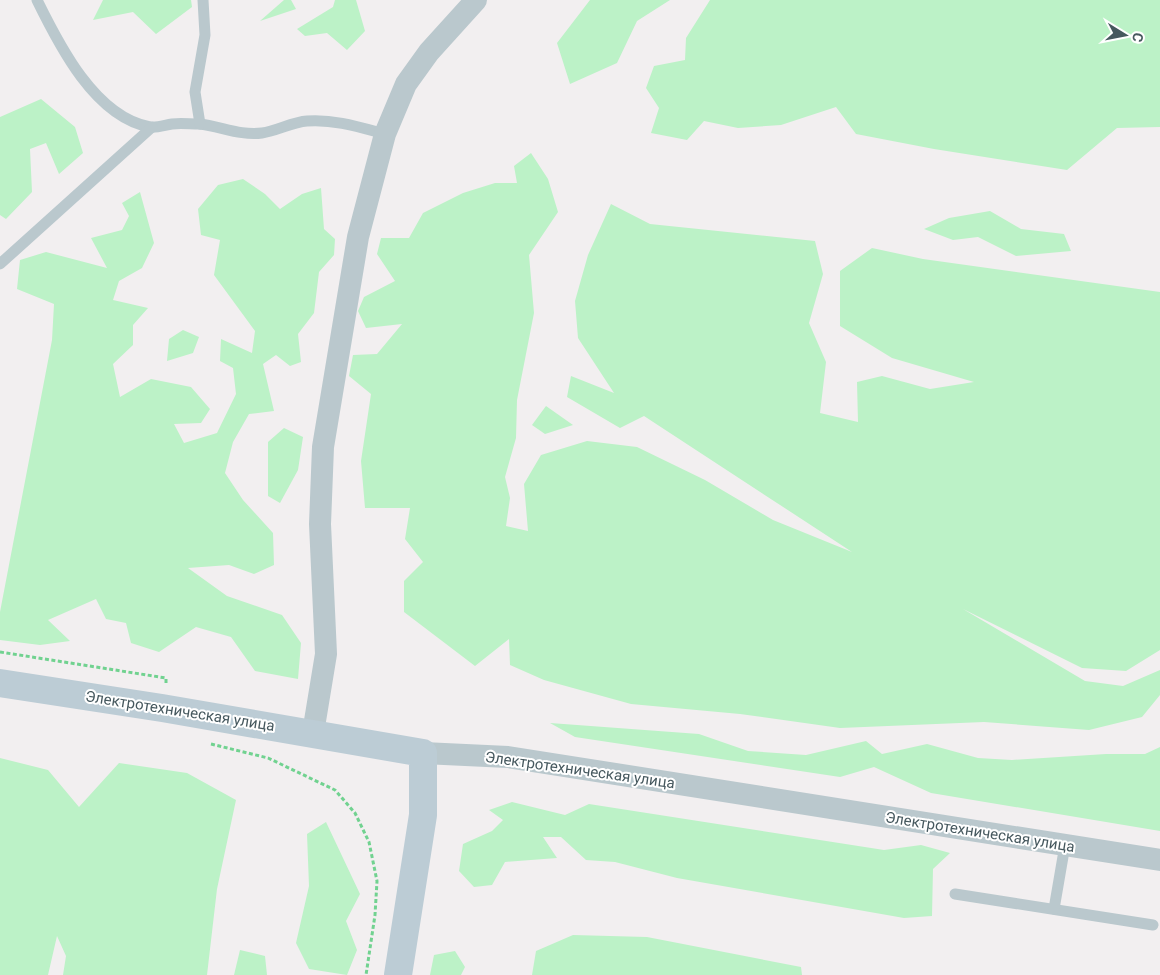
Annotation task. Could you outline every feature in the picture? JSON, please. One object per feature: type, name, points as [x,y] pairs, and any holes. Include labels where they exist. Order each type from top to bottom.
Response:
[{"type":"main road","name":"Электротехническая улица","points":[[0,683],[313,733],[423,753]]},
{"type":"main road","points":[[398,975],[423,815],[423,753]]},
{"type":"street","points":[[313,733],[326,654],[320,524],[323,447],[358,237],[385,134],[406,84],[430,52],[476,0]]},
{"type":"street","name":"Электротехническая улица","points":[[423,753],[508,757],[1160,860]]},
{"type":"lane","points":[[37,0],[60,48],[78,72],[123,117],[152,127],[174,123],[200,124],[239,133],[262,133],[306,121],[344,123],[385,134]]},
{"type":"lane","points":[[200,124],[195,92],[205,35],[202,0]]},
{"type":"lane","points":[[0,264],[152,127]]},
{"type":"lane","points":[[1054,909],[1065,845]]},
{"type":"lane","points":[[955,894],[1153,924]]},
{"type":"path","points":[[204,742],[268,758],[336,790],[355,814],[368,842],[377,881],[375,916],[366,975]]},
{"type":"green space","points":[[103,0],[191,0],[192,7],[156,34],[133,12],[93,20]]},
{"type":"green space","points":[[284,0],[291,0],[296,9],[260,21]]},
{"type":"green space","points":[[335,0],[356,0],[365,31],[347,50],[327,33],[305,36],[297,29],[333,7]]},
{"type":"green space","points":[[590,0],[670,0],[637,21],[617,63],[570,84],[557,43]]},
{"type":"green space","points":[[710,0],[1160,0],[1160,127],[1117,128],[1067,170],[934,149],[856,134],[836,107],[781,125],[738,128],[704,121],[687,140],[651,133],[659,108],[646,88],[654,66],[685,60],[686,38]]},
{"type":"green space","points":[[41,99],[75,127],[83,153],[59,174],[46,143],[30,149],[32,192],[6,219],[0,215],[0,117]]},
{"type":"green space","points":[[531,153],[548,179],[558,212],[529,255],[534,313],[517,400],[516,438],[505,477],[510,498],[506,526],[528,531],[524,484],[541,455],[587,441],[637,447],[705,480],[773,520],[852,552],[644,416],[620,428],[567,397],[571,376],[614,393],[578,338],[575,301],[588,255],[611,204],[650,224],[815,241],[823,274],[809,323],[826,362],[820,413],[858,422],[857,382],[882,376],[930,389],[974,382],[892,358],[840,326],[840,271],[872,248],[923,259],[1160,292],[1160,650],[1126,671],[1082,668],[963,609],[1085,681],[1123,686],[1160,670],[1160,695],[1142,717],[1089,730],[984,722],[840,728],[740,714],[631,704],[544,680],[510,665],[509,639],[475,666],[404,612],[404,581],[423,562],[405,539],[410,508],[365,508],[361,461],[371,394],[349,376],[353,355],[377,354],[402,324],[366,328],[358,311],[364,297],[395,281],[377,254],[381,238],[409,238],[423,213],[463,193],[495,183],[517,183],[514,166]]},
{"type":"green space","points":[[243,179],[265,194],[280,209],[302,194],[321,188],[324,229],[335,239],[334,255],[319,272],[314,313],[298,334],[301,362],[290,366],[276,355],[263,364],[274,411],[249,414],[233,442],[225,473],[243,500],[273,533],[274,565],[254,574],[229,565],[188,568],[227,596],[282,615],[301,643],[298,679],[255,671],[231,637],[196,627],[159,652],[131,643],[126,623],[106,619],[96,599],[48,620],[70,641],[40,645],[0,640],[0,612],[52,340],[54,304],[17,289],[20,260],[46,252],[107,268],[91,238],[122,230],[129,216],[122,203],[140,192],[154,243],[142,268],[119,281],[113,300],[148,308],[133,325],[133,345],[113,364],[120,397],[151,379],[191,387],[210,409],[201,423],[174,424],[184,443],[217,433],[236,394],[233,368],[220,361],[221,339],[252,353],[255,331],[214,275],[220,240],[201,235],[198,209],[218,185]]},
{"type":"green space","points":[[990,211],[1021,229],[1064,234],[1071,251],[1016,256],[978,237],[953,240],[924,229],[949,218]]},
{"type":"green space","points":[[183,330],[199,337],[193,353],[167,361],[169,339]]},
{"type":"green space","points":[[546,406],[573,425],[545,434],[532,425]]},
{"type":"green space","points":[[284,428],[303,437],[298,470],[280,503],[268,496],[268,442]]},
{"type":"green space","points":[[550,723],[699,734],[748,751],[806,755],[866,741],[882,754],[927,744],[978,758],[1012,760],[1106,754],[1145,754],[1160,747],[1160,831],[931,793],[874,767],[840,777],[575,737]]},
{"type":"green space","points":[[0,758],[48,770],[79,807],[119,763],[187,773],[236,800],[217,889],[207,975],[63,975],[66,956],[57,936],[48,975],[0,975]]},
{"type":"green space","points":[[512,802],[565,815],[589,804],[884,850],[921,845],[950,853],[933,869],[932,916],[904,918],[677,878],[615,862],[586,860],[561,837],[543,837],[557,858],[505,862],[492,885],[474,887],[459,871],[463,844],[492,831],[503,820],[489,810]]},
{"type":"green space","points":[[326,822],[360,894],[346,921],[357,950],[347,975],[309,969],[296,943],[309,886],[307,834]]},
{"type":"green space","points":[[573,935],[647,937],[801,967],[802,975],[532,975],[536,951]]},
{"type":"green space","points":[[240,950],[265,956],[267,975],[234,975]]},
{"type":"green space","points":[[455,951],[465,967],[461,975],[430,975],[434,955]]}]
